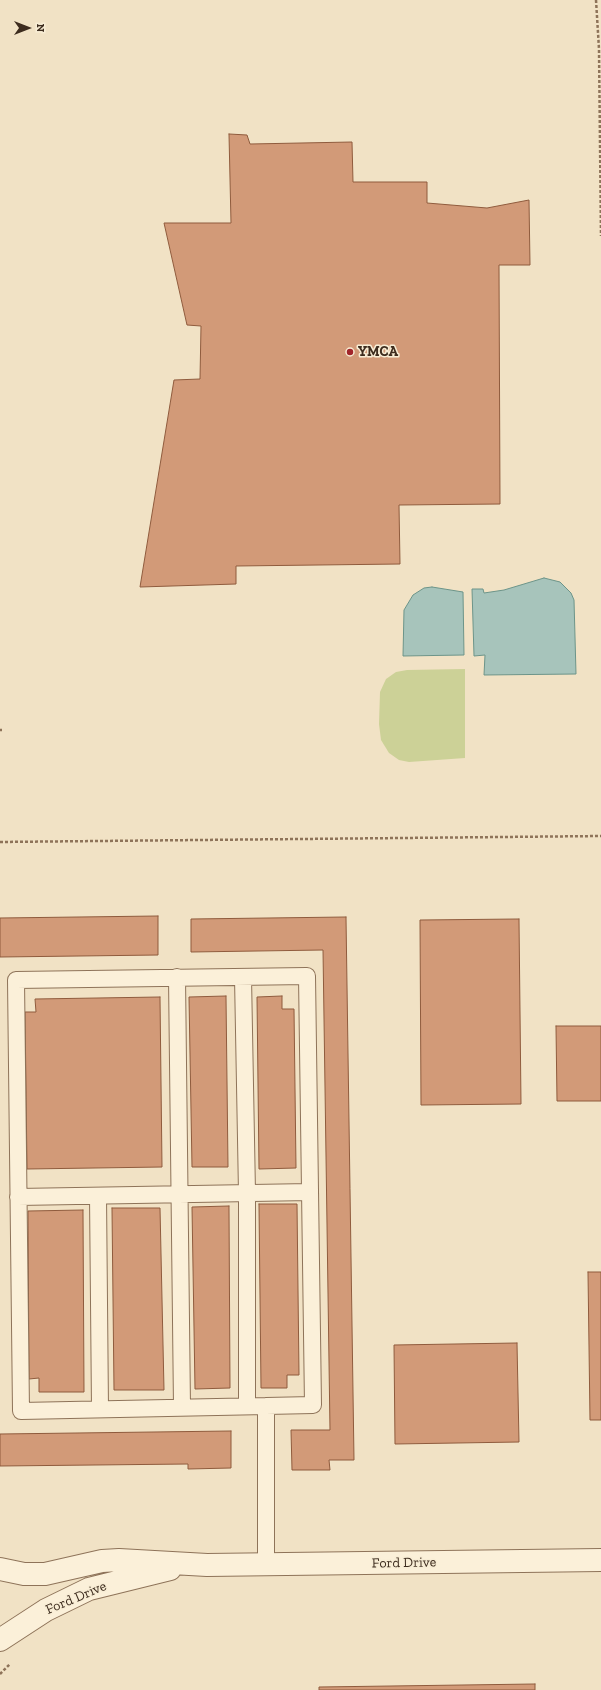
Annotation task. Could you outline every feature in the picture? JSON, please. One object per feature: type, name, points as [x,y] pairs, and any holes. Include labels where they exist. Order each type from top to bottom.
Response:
[{"type":"street","name":"Ford Drive","points":[[0,1569],[24,1574],[45,1574],[56,1573],[102,1561],[119,1560],[207,1565],[601,1560]]},
{"type":"street","name":"Ford Drive","points":[[0,1640],[46,1610],[89,1590],[173,1569],[207,1565]]},
{"type":"lane","points":[[307,976],[312,1405],[20,1411],[16,980],[177,977],[307,976]]},
{"type":"lane","points":[[177,977],[182,1407]]},
{"type":"lane","points":[[243,977],[247,1193],[247,1406]]},
{"type":"lane","points":[[18,1197],[310,1192]]},
{"type":"lane","points":[[98,1196],[100,1409]]},
{"type":"lane","points":[[266,1406],[266,1564]]},
{"type":"path","points":[[596,0],[599,49],[601,236]]},
{"type":"path","points":[[0,842],[601,836]]},
{"type":"green space","points":[[465,669],[465,758],[409,762],[399,760],[389,753],[381,740],[379,724],[380,692],[386,679],[396,672],[407,670]]},
{"type":"water","points":[[544,578],[560,582],[571,593],[574,600],[576,674],[484,675],[485,655],[474,656],[472,589],[483,589],[484,593],[504,590]]},
{"type":"water","points":[[432,587],[463,592],[464,655],[403,656],[404,610],[413,595],[424,588]]},
{"type":"building","name":"YMCA","points":[[229,134],[247,135],[250,144],[352,142],[353,182],[427,182],[427,203],[487,208],[529,200],[530,265],[499,265],[500,504],[399,505],[400,564],[236,566],[236,584],[140,587],[174,380],[200,379],[201,326],[187,325],[164,223],[231,223]]},
{"type":"building","points":[[158,916],[158,955],[0,957],[0,918]]},
{"type":"building","points":[[346,917],[354,1460],[329,1460],[330,1470],[292,1470],[291,1430],[330,1430],[323,950],[191,952],[191,919]]},
{"type":"building","points":[[519,919],[521,1104],[421,1105],[420,920]]},
{"type":"building","points":[[226,996],[228,1167],[192,1167],[189,997]]},
{"type":"building","points":[[282,996],[282,1009],[294,1009],[296,1168],[259,1169],[257,997]]},
{"type":"building","points":[[160,997],[162,1167],[27,1169],[25,1012],[36,1012],[35,999]]},
{"type":"building","points":[[556,1026],[601,1026],[601,1101],[557,1101]]},
{"type":"building","points":[[259,1204],[297,1204],[299,1375],[287,1375],[287,1388],[261,1388]]},
{"type":"building","points":[[229,1206],[230,1388],[195,1389],[192,1207]]},
{"type":"building","points":[[112,1208],[160,1208],[164,1390],[114,1390]]},
{"type":"building","points":[[83,1210],[84,1392],[39,1392],[39,1378],[29,1379],[28,1211]]},
{"type":"building","points":[[588,1272],[601,1272],[601,1420],[590,1420]]},
{"type":"building","points":[[517,1343],[519,1442],[395,1444],[394,1345]]},
{"type":"building","points":[[231,1431],[231,1468],[188,1469],[188,1464],[0,1466],[0,1434]]},
{"type":"building","points":[[535,1684],[535,1690],[319,1690],[319,1687]]},
{"type":"place","name":"YMCA","points":[[350,352]]}]
